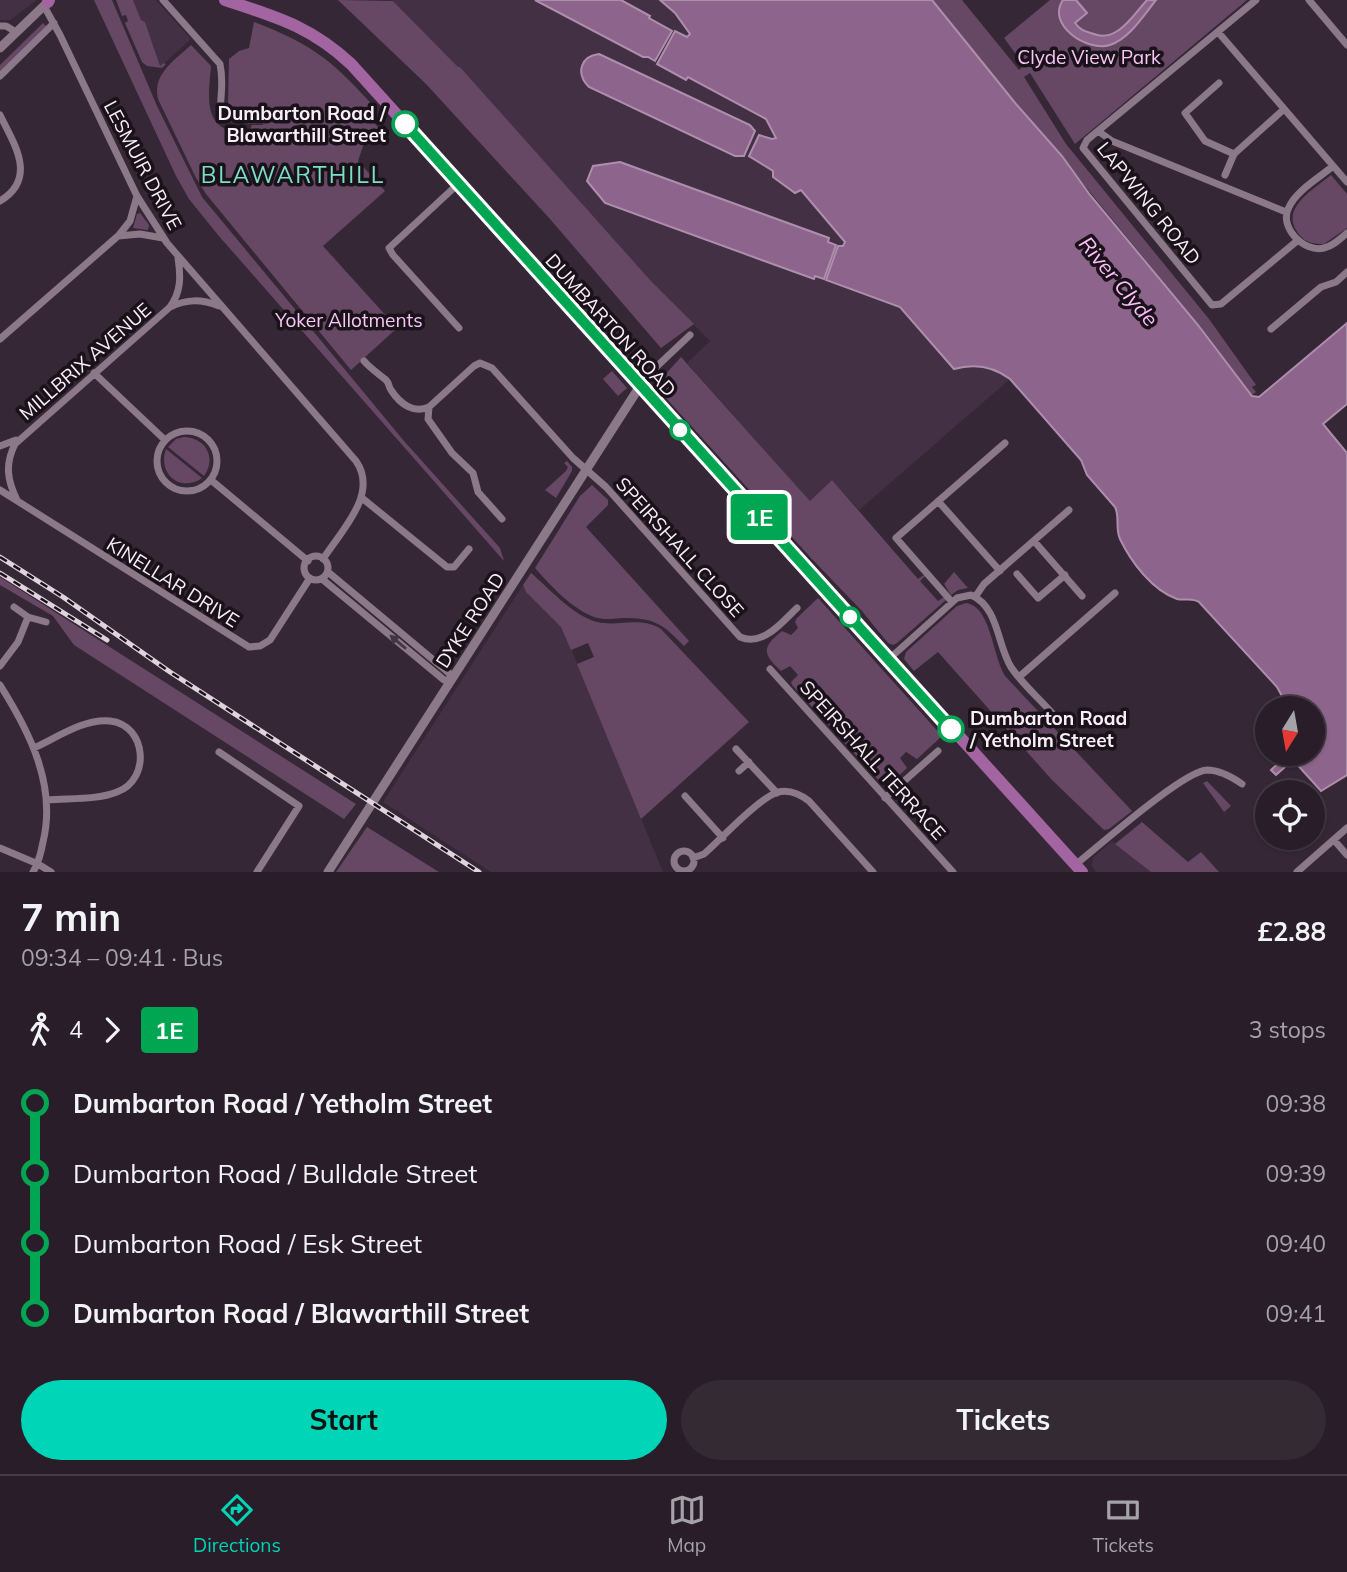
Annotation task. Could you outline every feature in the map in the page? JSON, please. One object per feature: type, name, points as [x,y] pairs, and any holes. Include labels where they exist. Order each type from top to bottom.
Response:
[{"type":"main road","name":"DUMBARTON ROAD","points":[[225,0],[299,26],[331,46],[368,82],[1075,870]]},
{"type":"street","points":[[163,0],[220,64],[220,100],[223,112],[231,119],[264,120]]},
{"type":"street","name":"LAPWING ROAD","points":[[1256,0],[1098,131],[1085,143],[1084,151],[1209,303],[1221,304],[1297,241]]},
{"type":"street","points":[[1309,0],[1347,45]]},
{"type":"street","points":[[0,48],[48,2]]},
{"type":"street","name":"LESMUIR DRIVE","points":[[48,2],[54,23],[138,196],[163,239],[356,461],[364,478],[362,498]]},
{"type":"street","points":[[0,76],[54,23]]},
{"type":"street","points":[[0,26],[6,26],[16,32]]},
{"type":"street","points":[[1217,32],[1347,182]]},
{"type":"street","points":[[1219,83],[1185,113],[1205,141],[1234,154]]},
{"type":"street","points":[[1225,175],[1234,154],[1283,110]]},
{"type":"street","points":[[0,115],[18,152],[21,166],[15,188],[0,201]]},
{"type":"street","points":[[1098,131],[1112,141],[1286,212]]},
{"type":"street","points":[[1333,166],[1294,198],[1286,212],[1297,241],[1319,249],[1332,245],[1344,236],[1347,247]]},
{"type":"street","points":[[458,184],[389,248],[459,328]]},
{"type":"street","points":[[1,337],[118,236],[130,221],[138,196]]},
{"type":"street","points":[[118,236],[140,234],[163,239]]},
{"type":"street","name":"MILLBRIX AVENUE","points":[[19,502],[10,486],[8,468],[12,451],[20,438],[170,307],[177,296],[180,281],[177,258]]},
{"type":"street","points":[[1272,328],[1321,286],[1336,282],[1347,272]]},
{"type":"street","name":"MILLBRIX AVENUE","points":[[170,307],[197,300],[220,306]]},
{"type":"street","points":[[640,386],[690,335]]},
{"type":"street","points":[[364,361],[387,382],[408,408],[418,410],[429,407],[430,425],[452,453],[473,473],[478,492],[502,519]]},
{"type":"street","name":"SPEIRSHALL CLOSE","points":[[429,407],[474,366],[480,363],[492,368],[569,454],[607,487],[736,633],[751,640],[764,637],[797,608]]},
{"type":"street","points":[[94,373],[165,440]]},
{"type":"street","name":"DYKE ROAD","points":[[328,872],[640,386]]},
{"type":"street","points":[[188,431],[196,432],[210,441],[217,456],[217,465],[211,480],[190,491],[182,491],[167,484],[157,462],[160,447],[165,440],[188,431]]},
{"type":"street","name":"MILLBRIX AVENUE","points":[[0,446],[20,438]]},
{"type":"street","points":[[952,602],[896,538],[1005,443]]},
{"type":"street","points":[[211,480],[308,561]]},
{"type":"street","name":"KINELLAR DRIVE","points":[[0,490],[249,647],[260,646],[270,640],[310,578]]},
{"type":"street","points":[[323,559],[362,498],[447,568],[454,567],[469,549]]},
{"type":"street","points":[[938,501],[999,571]]},
{"type":"street","points":[[975,597],[984,584],[1069,510]]},
{"type":"street","points":[[1034,541],[1082,596]]},
{"type":"street","points":[[322,579],[328,572],[328,565],[323,559],[313,557],[308,561],[305,570],[310,578],[322,579],[444,680],[452,680],[449,673],[328,572]]},
{"type":"street","points":[[1017,575],[1038,598],[1065,575]]},
{"type":"street","points":[[1019,677],[1115,593]]},
{"type":"street","points":[[888,660],[952,602],[961,596],[975,597],[995,623],[1008,661],[1052,713]]},
{"type":"street","points":[[13,607],[28,617],[46,622]]},
{"type":"street","points":[[0,666],[18,642],[28,617]]},
{"type":"street","name":"SPEIRSHALL TERRACE","points":[[770,669],[953,872]]},
{"type":"street","points":[[0,685],[17,712],[34,748],[44,779],[47,800],[45,834],[38,864],[33,872]]},
{"type":"street","points":[[34,748],[81,726],[109,721],[126,728],[139,745],[141,764],[132,783],[126,788],[103,795],[47,800]]},
{"type":"street","points":[[736,749],[777,793]]},
{"type":"street","points":[[885,798],[938,751]]},
{"type":"street","points":[[219,752],[299,806],[257,872]]},
{"type":"street","points":[[739,771],[748,762]]},
{"type":"street","points":[[1075,870],[1149,806],[1194,774],[1216,771],[1242,784]]},
{"type":"street","points":[[694,859],[704,854],[765,800],[787,791],[804,797],[873,872]]},
{"type":"street","points":[[685,796],[723,838]]},
{"type":"street","points":[[1297,872],[1347,828]]},
{"type":"street","points":[[1334,840],[1347,855]]},
{"type":"street","points":[[0,848],[51,872]]},
{"type":"shaded area","points":[[0,0],[37,0],[10,20],[0,20]]},
{"type":"shaded area","points":[[133,0],[156,0],[191,39],[160,67],[145,23],[141,20]]},
{"type":"shaded area","points":[[392,0],[660,0],[675,13],[690,34],[687,37],[676,31],[687,79],[688,77],[766,119],[777,137],[774,140],[762,137],[752,157],[773,171],[773,178],[795,193],[801,190],[845,242],[843,246],[839,246],[826,280],[900,307],[959,367],[991,368],[1010,379],[859,510],[832,480],[810,501],[687,363],[710,341],[651,281],[460,67]]},
{"type":"shaded area","points":[[523,585],[526,592],[563,629],[663,872],[491,872],[383,802]]},
{"type":"shaded area","points":[[1112,841],[1151,872],[1096,872],[1092,866],[1093,858]]},
{"type":"green space","points":[[94,0],[112,0],[157,106],[202,197],[404,441],[500,548],[504,561],[189,199]]},
{"type":"green space","points":[[116,0],[133,0],[141,20],[145,22],[160,66],[166,64],[162,68],[147,66],[142,62],[125,23],[128,21],[126,15],[122,16]]},
{"type":"green space","points":[[338,0],[393,1],[460,67],[651,281],[694,324],[661,348],[550,219],[426,84]]},
{"type":"green space","name":"Clyde View Park","points":[[932,0],[962,0],[1019,70],[1024,65],[1004,38],[1050,0],[1247,0],[1075,144],[1030,73],[1024,77],[1066,144],[1209,319],[1256,385],[1252,387],[1256,392],[1252,395],[1134,245]]},
{"type":"green space","name":"Yoker Allotments","points":[[254,22],[308,47],[321,56],[347,78],[376,109],[374,123],[381,130],[363,146],[358,161],[385,191],[323,246],[397,328],[351,370],[206,194],[158,99],[158,82],[166,68],[191,45],[211,66],[209,97],[212,115],[217,123],[224,129],[235,132],[237,125],[241,134],[248,134],[252,125],[263,125],[264,112],[237,112],[232,110],[228,103],[229,59],[239,51],[249,48]]},
{"type":"green space","points":[[43,23],[46,26],[0,71],[0,65]]},
{"type":"green space","points":[[1331,175],[1347,194],[1347,228],[1324,244],[1311,243],[1296,230],[1293,214],[1302,199]]},
{"type":"green space","points":[[140,213],[149,225],[148,230],[133,228],[137,214]]},
{"type":"green space","points":[[681,357],[810,501],[832,480],[918,579],[925,576],[920,581],[938,601],[944,597],[946,600],[897,643],[888,643],[861,610],[655,386]]},
{"type":"green space","points":[[612,371],[627,388],[618,396],[603,379]]},
{"type":"green space","points":[[184,437],[198,441],[207,450],[209,462],[204,476],[168,447],[176,439]]},
{"type":"green space","points":[[166,449],[202,478],[186,483],[173,478],[165,466]]},
{"type":"green space","points":[[567,461],[572,471],[556,498],[545,490],[566,471],[568,467],[564,463]]},
{"type":"green space","points":[[592,485],[608,500],[608,505],[586,527],[689,641],[684,646],[657,623],[633,618],[601,619],[586,613],[562,596],[535,568],[580,496]]},
{"type":"green space","points":[[954,572],[968,588],[951,595],[944,584]]},
{"type":"green space","points":[[531,573],[570,608],[588,619],[605,623],[645,623],[661,629],[749,722],[641,819],[577,664],[594,657],[588,643],[571,650],[561,627],[526,592],[523,585]]},
{"type":"green space","points":[[0,577],[356,804],[344,819],[74,645],[53,616],[0,585]]},
{"type":"green space","points":[[818,598],[942,736],[917,759],[906,752],[900,758],[907,768],[886,788],[792,685],[791,682],[798,675],[790,666],[781,671],[768,655],[771,642],[782,631],[791,635],[798,628],[795,622],[797,618]]},
{"type":"green space","points":[[966,603],[981,613],[1006,677],[1132,811],[1109,829],[1104,830],[1052,780],[938,652],[914,671],[904,659],[906,652],[957,606]]},
{"type":"green space","points":[[1207,781],[1231,806],[1224,812],[1203,783]]},
{"type":"green space","points":[[1142,822],[1188,862],[1201,852],[1219,872],[1151,872],[1115,844]]},
{"type":"green space","points":[[367,827],[439,872],[336,872]]},
{"type":"water","points":[[535,0],[621,0],[672,31],[655,61]]},
{"type":"water","name":"River Clyde","points":[[660,0],[932,0],[1062,156],[1090,195],[1198,325],[1252,396],[1259,397],[1347,323],[1347,404],[1323,424],[1347,453],[1347,775],[1325,789],[1325,780],[1311,780],[1298,766],[1325,766],[1325,696],[1282,696],[1277,687],[1199,602],[1168,595],[1143,574],[1120,539],[1115,507],[1087,475],[1081,460],[1010,379],[984,367],[954,369],[900,307],[826,280],[838,246],[843,246],[845,242],[801,190],[795,193],[773,177],[773,171],[749,156],[759,135],[776,138],[766,119],[688,77],[686,80],[657,64],[675,31],[687,37],[690,34],[675,13]]},
{"type":"water","points":[[1063,0],[1076,0],[1087,13],[1075,23],[1079,28],[1102,36],[1110,35],[1124,26],[1147,0],[1156,0],[1124,37],[1110,45],[1101,46],[1081,40],[1064,27],[1059,9]]},
{"type":"water","points":[[599,54],[750,125],[755,131],[744,156],[735,156],[589,87],[582,76],[582,66],[588,58]]},
{"type":"water","points":[[620,162],[829,238],[828,242],[836,245],[824,279],[815,276],[814,279],[605,203],[587,181],[593,166]]},
{"type":"water","points":[[1275,766],[1286,766],[1276,775],[1271,770]]},
{"type":"railway","points":[[0,557],[63,597],[170,672],[479,872]]},
{"type":"railway","points":[[0,573],[107,640]]},
{"type":"bus line","name":"1E","points":[[405,124],[951,729]]},
{"type":"place","name":"Dumbarton Road / Blawarthill Street","points":[[405,124]]},
{"type":"place","name":"Dumbarton Road / Yetholm Street","points":[[951,729]]},
{"type":"district","name":"BLAWARTHILL","points":[[293,174]]}]
